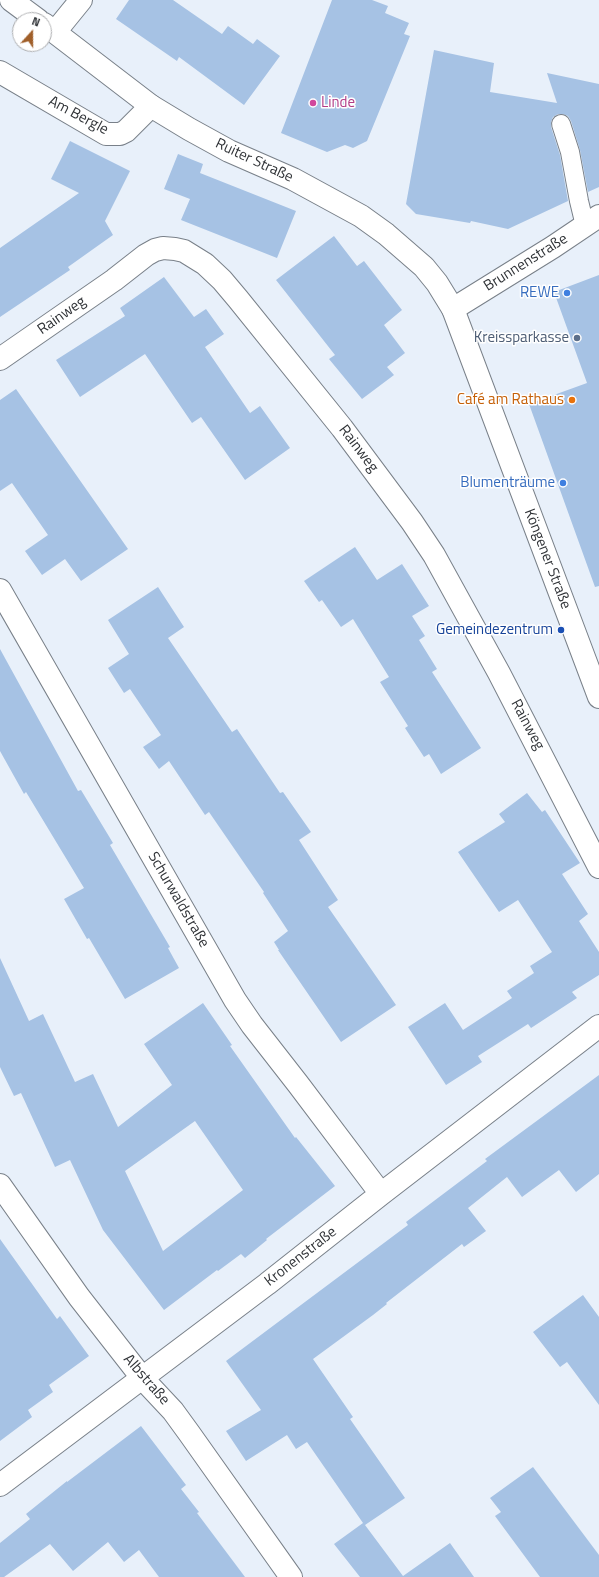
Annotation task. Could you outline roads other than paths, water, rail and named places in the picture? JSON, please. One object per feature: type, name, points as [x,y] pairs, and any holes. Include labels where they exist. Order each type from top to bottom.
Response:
[{"type":"street","name":"Ruiter Straße","points":[[11,0],[27,12]]},
{"type":"street","points":[[52,22],[81,0]]},
{"type":"street","name":"Ruiter Straße","points":[[52,31],[151,106],[189,130],[230,151],[293,179],[361,216],[386,234],[424,267],[437,283],[453,309]]},
{"type":"street","name":"Am Bergle","points":[[0,72],[106,134],[120,134],[126,131],[151,106]]},
{"type":"street","name":"Brunnenstraße","points":[[453,309],[592,221]]},
{"type":"street","name":"Rainweg","points":[[0,359],[155,250],[163,248],[184,251],[205,264],[222,280],[238,299],[342,428],[412,522],[434,555],[500,672],[599,867]]},
{"type":"street","name":"Köngener Straße","points":[[453,309],[599,697]]},
{"type":"street","name":"Schurwaldstraße","points":[[0,590],[235,1000],[252,1025],[381,1194]]},
{"type":"street","name":"Kronenstraße","points":[[0,1485],[314,1247],[599,1026]]},
{"type":"street","name":"Albstraße","points":[[0,1185],[79,1297],[143,1378],[173,1411],[291,1577]]},
{"type":"lane","points":[[561,124],[570,152],[579,201],[592,221]]},
{"type":"place","name":"Linde","points":[[313,103]]},
{"type":"place","name":"REWE","points":[[567,293]]},
{"type":"place","name":"Kreissparkasse","points":[[577,338]]},
{"type":"place","name":"Café am Rathaus","points":[[572,400]]},
{"type":"place","name":"Blumenträume","points":[[563,483]]},
{"type":"place","name":"Gemeindezentrum","points":[[561,630]]}]
